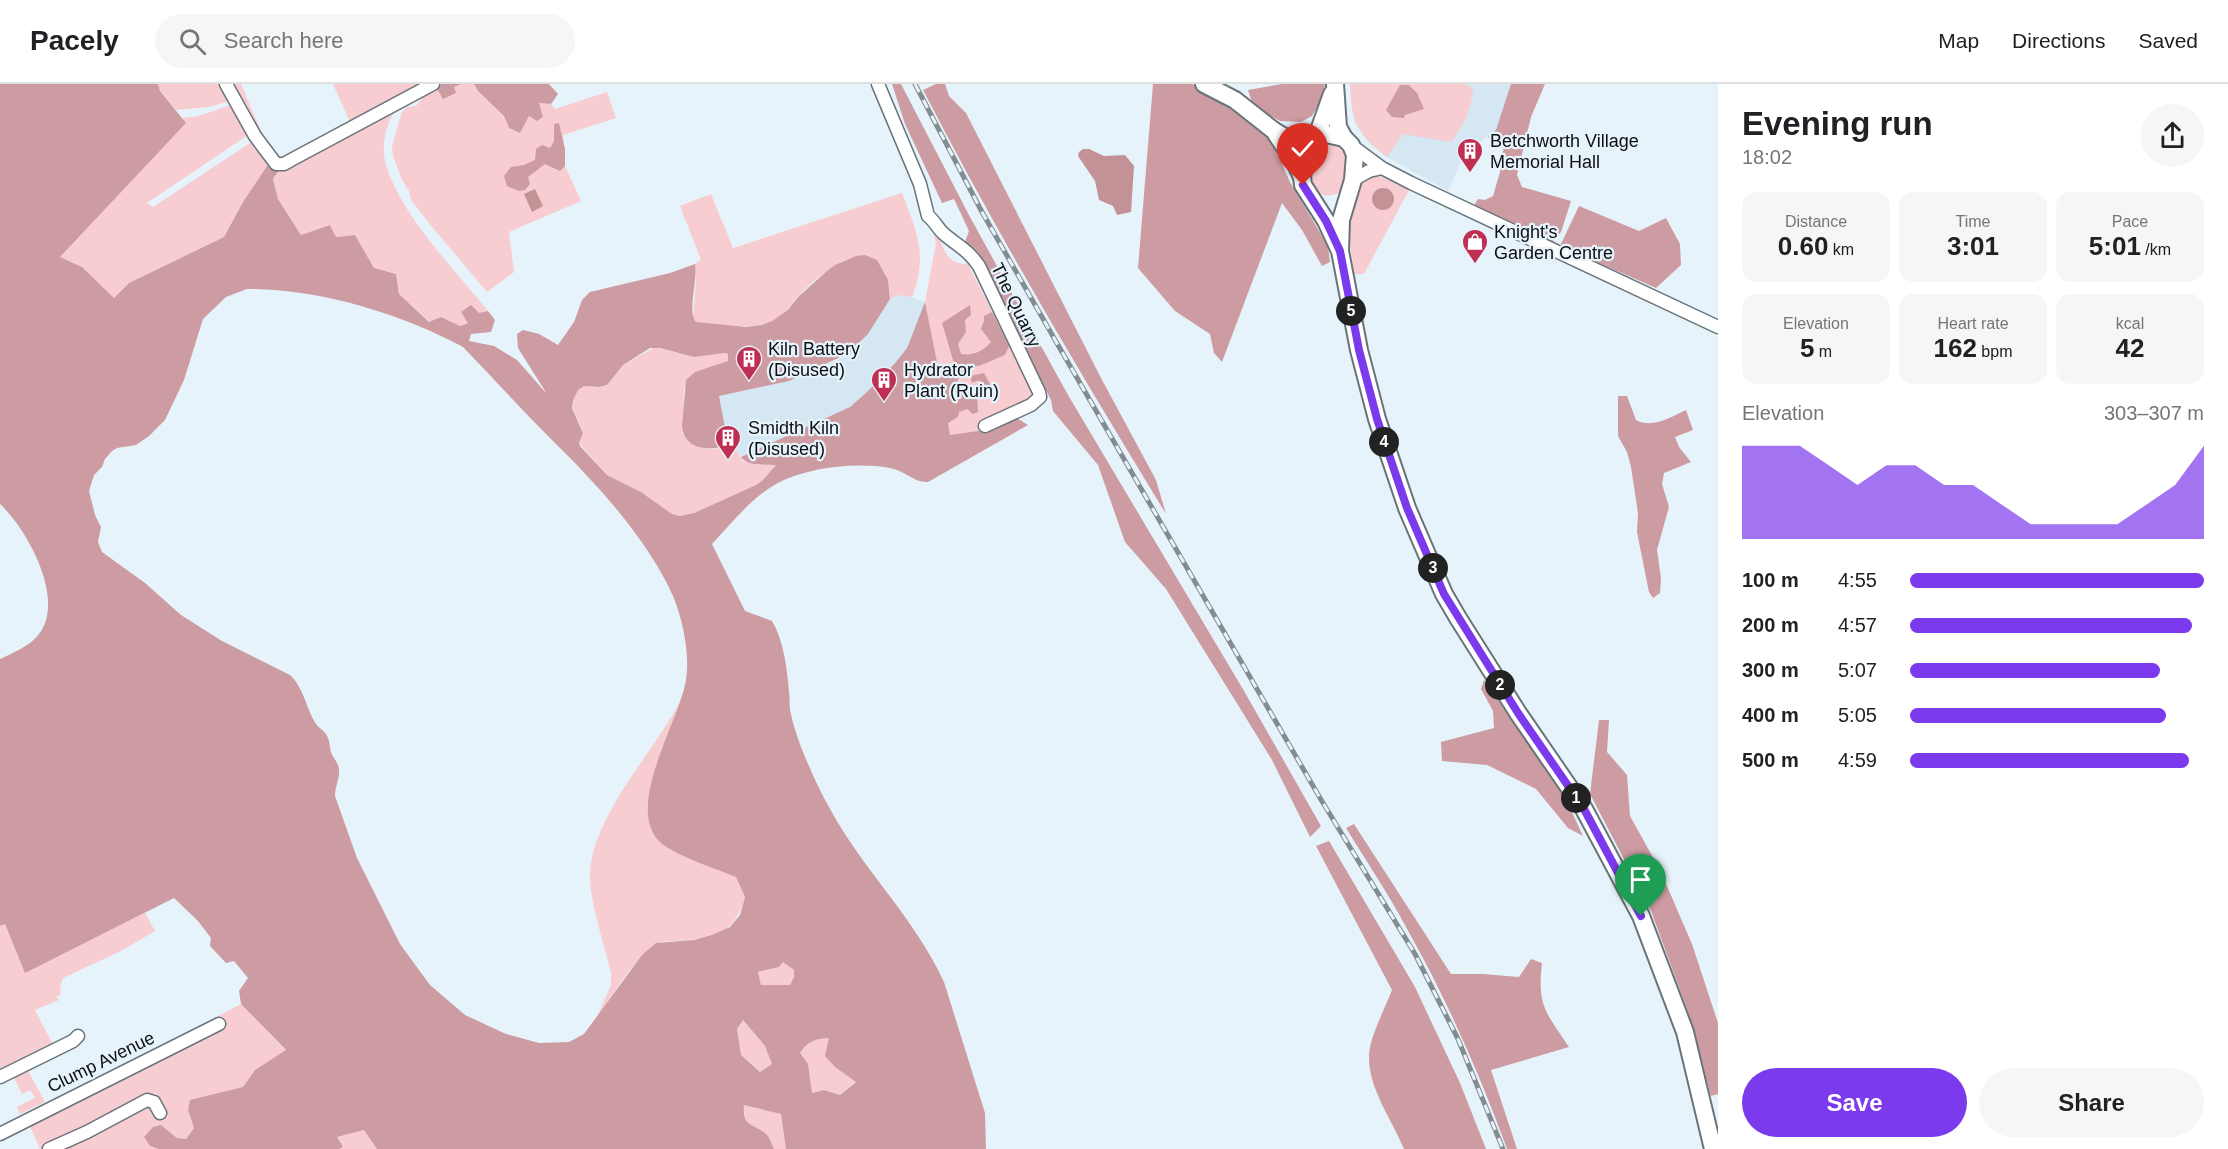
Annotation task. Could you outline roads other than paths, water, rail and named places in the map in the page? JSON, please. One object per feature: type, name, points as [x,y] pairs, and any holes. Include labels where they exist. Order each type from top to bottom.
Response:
[{"type":"main road","points":[[1204,84],[1235,100],[1289,140],[1300,142],[1326,134],[1347,142]]},
{"type":"main road","points":[[1335,84],[1315,138],[1306,153],[1302,177],[1303,185],[1326,221],[1340,251]]},
{"type":"main road","points":[[1335,84],[1338,127],[1354,155],[1353,180],[1341,220],[1340,251],[1359,350],[1374,408],[1407,508],[1444,594],[1518,713],[1584,809],[1641,916],[1685,1032],[1713,1149]]},
{"type":"main road","points":[[1273,130],[1295,162],[1302,177]]},
{"type":"main road","points":[[1312,198],[1336,203],[1346,198]]},
{"type":"street","points":[[226,84],[255,136],[276,164],[284,164],[433,84]]},
{"type":"street","name":"The Quarry","points":[[878,84],[916,174],[928,216],[935,221],[944,234],[967,251],[979,266],[1039,392],[1040,397],[1031,405],[985,426]]},
{"type":"street","points":[[1347,142],[1382,168],[1468,211],[1572,257],[1718,327]]},
{"type":"street","points":[[1353,180],[1369,171],[1382,168]]},
{"type":"street","name":"Clump Avenue","points":[[0,1134],[219,1024]]},
{"type":"street","points":[[0,1077],[73,1041],[78,1036]]},
{"type":"street","points":[[48,1149],[87,1132],[147,1100],[154,1102],[160,1113]]},
{"type":"railway","points":[[915,84],[982,212],[1058,345],[1320,798],[1415,954],[1458,1039],[1503,1149]]},
{"type":"place","name":"Betchworth Village Memorial Hall","points":[[1470,174]]},
{"type":"place","name":"Knight's Garden Centre","points":[[1475,265]]},
{"type":"place","name":"Kiln Battery (Disused)","points":[[749,382]]},
{"type":"place","name":"Hydrator Plant (Ruin)","points":[[884,403]]},
{"type":"place","name":"Smidth Kiln (Disused)","points":[[728,461]]}]
